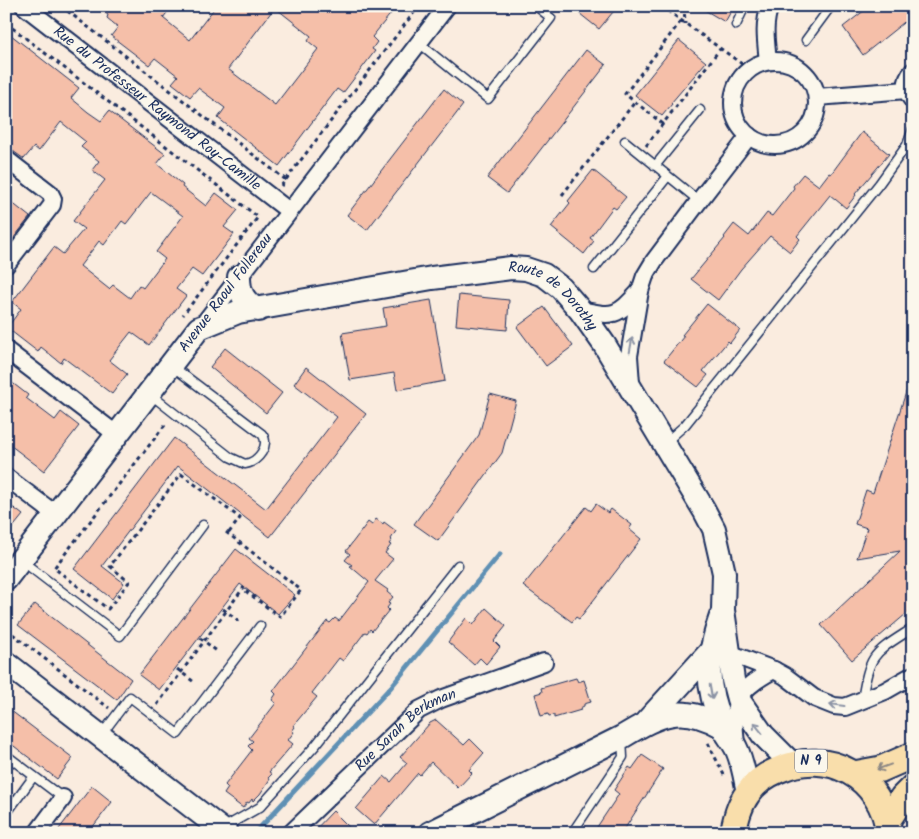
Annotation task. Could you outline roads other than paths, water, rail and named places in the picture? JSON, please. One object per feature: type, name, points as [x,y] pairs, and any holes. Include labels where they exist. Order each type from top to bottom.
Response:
[{"type":"main road","name":"Route de Dorothy","points":[[190,323],[238,312],[432,278],[511,268],[526,269],[544,275],[560,288],[580,310],[604,344],[714,529],[724,573],[720,653]]},
{"type":"main road","points":[[239,278],[242,296],[251,306],[258,310]]},
{"type":"main road","name":"Avenue Raoul Follereau","points":[[6,579],[170,365],[190,323]]},
{"type":"main road","points":[[720,653],[738,699],[763,735],[792,764]]},
{"type":"main road","points":[[713,722],[714,705],[708,671],[720,653]]},
{"type":"main road","points":[[645,723],[720,653]]},
{"type":"main road","points":[[6,663],[224,831]]},
{"type":"main road","points":[[430,833],[622,737],[645,723],[678,713],[689,714],[713,722],[736,748],[744,771],[748,793]]},
{"type":"main road","points":[[854,774],[881,768],[913,755]]},
{"type":"main road","name":"N 9","points":[[733,833],[737,812],[748,793],[767,774],[792,764],[813,761],[834,765],[854,774],[869,786],[880,803],[888,827]]},
{"type":"main road","name":"N 9","points":[[888,827],[903,797],[913,787]]},
{"type":"street","name":"Rue du Professeur Raymond Roy-Camille","points":[[24,6],[289,210]]},
{"type":"street","name":"Avenue Raoul Follereau","points":[[190,323],[239,278],[289,210],[447,6]]},
{"type":"street","points":[[768,61],[765,27],[770,6]]},
{"type":"street","points":[[768,61],[781,61],[794,65],[805,73],[814,84],[817,97],[817,112],[812,125],[802,136],[790,143],[776,145],[762,143],[749,136],[738,121],[733,102],[735,90],[741,78],[750,69],[768,61]]},
{"type":"street","points":[[817,97],[910,96],[907,82],[913,71]]},
{"type":"street","points":[[632,393],[629,356],[640,291],[645,276],[654,261],[749,136]]},
{"type":"street","points":[[6,160],[50,193],[53,199],[52,205],[6,265]]},
{"type":"street","points":[[580,310],[599,314],[613,314],[624,308],[640,291]]},
{"type":"street","points":[[6,350],[116,434]]},
{"type":"street","points":[[6,477],[55,514]]},
{"type":"street","points":[[720,653],[774,670],[814,698],[834,706],[844,707],[885,691],[913,675]]},
{"type":"street","name":"Rue Sarah Berkman","points":[[291,833],[418,710],[441,699],[544,662]]},
{"type":"street","points":[[736,748],[734,708],[738,699],[760,678],[774,670]]},
{"type":"street","points":[[37,833],[64,798]]},
{"type":"lane","points":[[419,43],[488,98],[551,18],[536,6]]},
{"type":"lane","points":[[736,25],[745,6]]},
{"type":"lane","points":[[806,40],[831,6]]},
{"type":"lane","points":[[655,166],[700,110]]},
{"type":"lane","points":[[664,443],[685,425],[879,184],[907,145],[913,129]]},
{"type":"lane","points":[[625,141],[699,201]]},
{"type":"lane","points":[[594,269],[668,176]]},
{"type":"lane","points":[[149,393],[230,457],[245,464],[255,461],[266,444],[262,434],[170,365]]},
{"type":"lane","points":[[21,560],[120,636],[203,525]]},
{"type":"lane","points":[[224,831],[260,807],[303,760],[458,565]]},
{"type":"lane","points":[[101,736],[130,697],[178,734],[260,626]]},
{"type":"lane","points":[[862,700],[867,670],[871,660],[881,648],[913,628]]},
{"type":"lane","points":[[572,833],[623,757],[622,737]]},
{"type":"lane","points":[[6,754],[64,798]]},
{"type":"lane","points":[[6,814],[34,776]]},
{"type":"waterway","points":[[255,833],[391,687],[500,554]]}]
